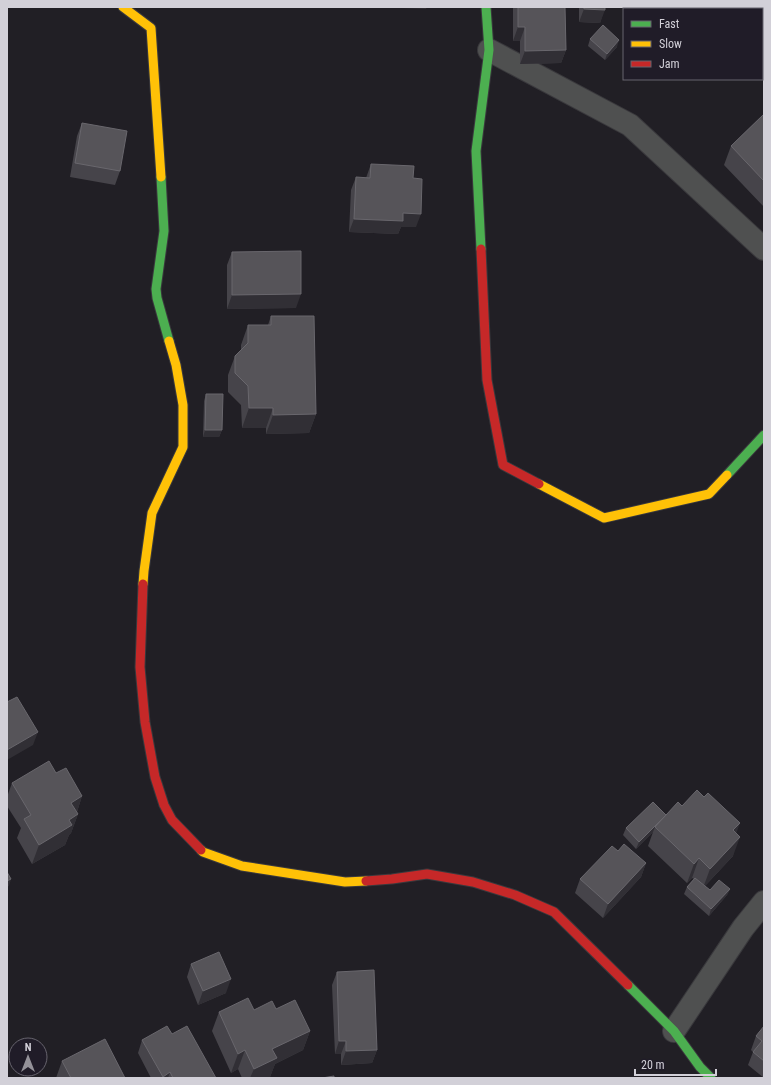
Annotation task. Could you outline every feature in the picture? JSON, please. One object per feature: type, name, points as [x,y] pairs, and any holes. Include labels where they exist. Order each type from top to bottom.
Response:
[{"type":"street","points":[[123,7],[151,28],[164,231],[156,289],[157,298],[176,365],[184,418],[183,447],[152,513],[144,571],[141,625],[140,667],[145,722],[155,777],[164,805],[172,820],[203,852],[242,866],[345,882],[392,879],[427,874],[473,882],[515,894],[554,912],[674,1031],[700,1066],[711,1078]]},
{"type":"street","points":[[486,7],[489,50],[476,151],[487,380],[503,465],[604,518],[709,494],[764,435]]},
{"type":"street","points":[[489,50],[630,124],[764,249]]},
{"type":"street","points":[[674,1031],[743,928],[764,902]]},
{"type":"building","points":[[518,7],[565,7],[566,50],[525,51],[525,27],[518,27]]},
{"type":"building","points":[[584,7],[605,7],[605,10],[584,9]]},
{"type":"building","points":[[733,7],[764,7],[764,23],[763,24],[763,8]]},
{"type":"building","points":[[603,25],[619,40],[607,54],[590,39]]},
{"type":"building","points":[[764,114],[764,181],[731,146]]},
{"type":"building","points":[[82,123],[127,131],[120,171],[75,163]]},
{"type":"building","points":[[371,164],[414,166],[413,178],[422,179],[421,214],[403,213],[403,221],[354,219],[356,177],[370,178]]},
{"type":"building","points":[[301,251],[301,294],[232,295],[232,252]]},
{"type":"building","points":[[271,316],[314,316],[316,414],[273,415],[273,408],[249,408],[248,386],[235,373],[235,356],[248,343],[248,325],[271,325]]},
{"type":"building","points":[[206,394],[223,394],[222,430],[205,430]]},
{"type":"building","points":[[17,697],[38,732],[7,750],[7,702]]},
{"type":"building","points":[[49,761],[56,773],[66,768],[82,796],[71,803],[78,814],[69,820],[72,825],[39,845],[24,819],[31,815],[12,783]]},
{"type":"building","points":[[697,790],[704,797],[708,793],[740,823],[733,830],[740,837],[710,869],[699,858],[694,864],[655,827],[678,802],[682,806]]},
{"type":"building","points":[[653,802],[666,815],[639,842],[626,828]]},
{"type":"building","points":[[624,844],[646,863],[608,904],[580,879],[612,846],[618,851]]},
{"type":"building","points":[[7,872],[11,879],[7,881]]},
{"type":"building","points":[[695,878],[710,890],[719,880],[730,889],[711,909],[687,887]]},
{"type":"building","points":[[219,952],[231,979],[203,991],[191,964]]},
{"type":"building","points":[[374,970],[377,1050],[346,1051],[346,1041],[339,1041],[337,972]]},
{"type":"building","points":[[248,998],[254,1010],[272,1001],[276,1009],[295,1000],[310,1031],[272,1049],[277,1058],[254,1069],[245,1050],[238,1054],[219,1012]]},
{"type":"building","points":[[167,1026],[172,1034],[187,1026],[216,1078],[173,1078],[170,1072],[163,1077],[142,1040]]},
{"type":"building","points":[[764,1026],[764,1061],[753,1052],[762,1041],[756,1036]]},
{"type":"building","points":[[105,1039],[125,1078],[71,1078],[62,1061]]},
{"type":"building","points":[[334,1076],[334,1078],[322,1078]]},
{"type":"traffic: fast","points":[[481,249],[476,151],[489,50],[486,7]]},
{"type":"traffic: fast","points":[[161,177],[164,231],[156,289],[157,298],[169,341]]},
{"type":"traffic: fast","points":[[727,475],[764,435]]},
{"type":"traffic: fast","points":[[628,985],[674,1031],[700,1067],[711,1078]]},
{"type":"traffic: slow","points":[[123,7],[151,28],[161,177]]},
{"type":"traffic: slow","points":[[143,584],[152,513],[183,447],[183,405],[176,365],[169,341]]},
{"type":"traffic: slow","points":[[539,484],[604,518],[709,494],[727,475]]},
{"type":"traffic: slow","points":[[201,850],[242,866],[345,882],[366,881]]},
{"type":"traffic: jam","points":[[481,249],[487,380],[503,465],[539,484]]},
{"type":"traffic: jam","points":[[143,584],[140,667],[145,722],[155,777],[164,805],[172,820],[201,850]]},
{"type":"traffic: jam","points":[[366,881],[427,874],[473,882],[515,895],[554,912],[628,985]]}]
